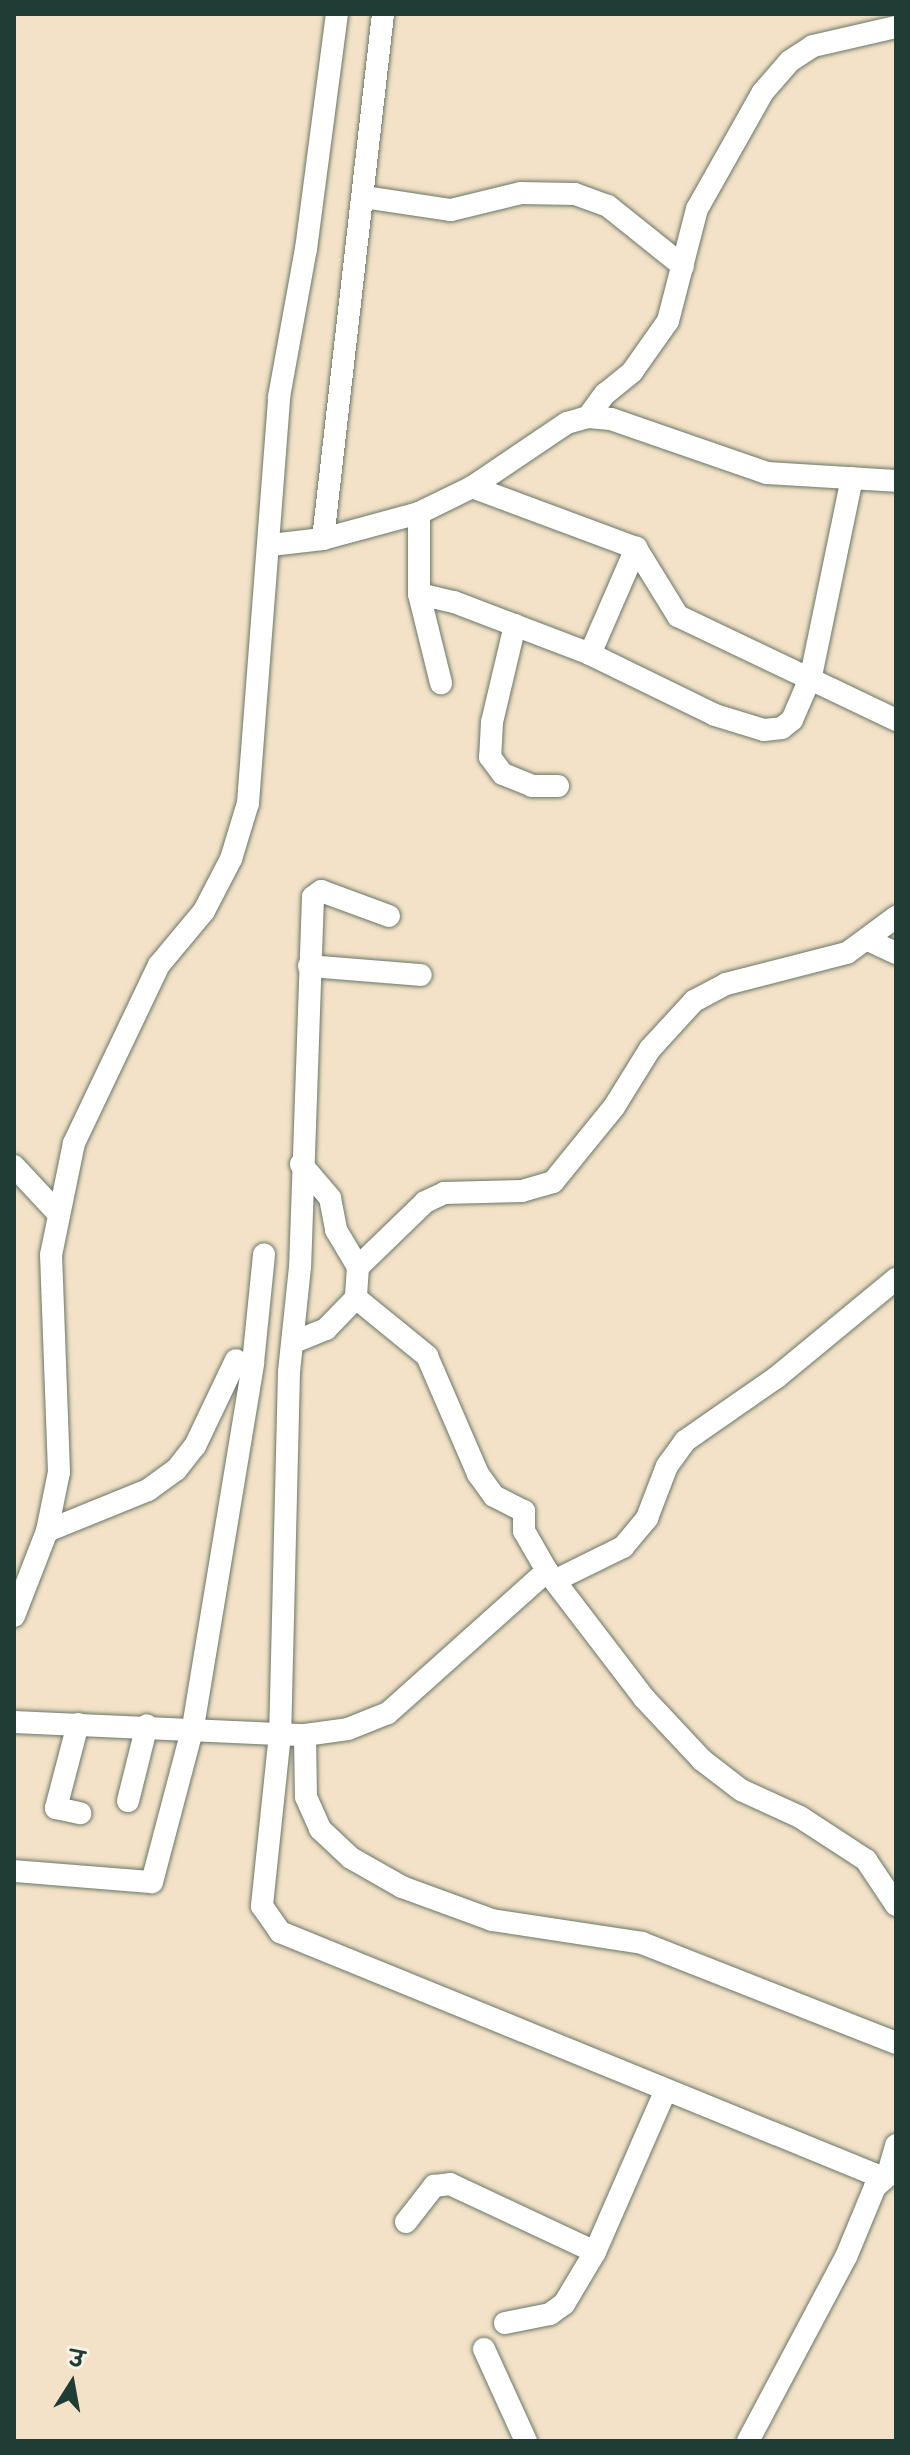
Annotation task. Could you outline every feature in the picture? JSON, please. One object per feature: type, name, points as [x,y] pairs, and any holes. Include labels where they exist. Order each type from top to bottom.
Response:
[{"type":"street","points":[[14,1616],[47,1531],[59,1472],[51,1255],[56,1211],[74,1143],[159,965],[204,911],[231,859],[248,803],[271,545],[279,397],[306,249],[337,14]]},
{"type":"street","points":[[323,539],[383,14]]},
{"type":"street","points":[[588,417],[605,394],[632,372],[668,321],[697,209],[763,92],[790,61],[813,46],[852,33],[896,27]]},
{"type":"street","points":[[364,197],[451,210],[521,193],[575,194],[608,206],[683,266]]},
{"type":"street","points":[[271,545],[323,539],[419,513],[472,487],[567,423],[588,417],[611,419],[754,470],[896,481]]},
{"type":"street","points":[[419,594],[515,625],[590,654],[715,715],[764,730],[782,728],[792,720],[811,676],[852,478]]},
{"type":"street","points":[[472,487],[636,548],[678,616],[811,676],[896,720]]},
{"type":"street","points":[[419,513],[419,594],[441,683]]},
{"type":"street","points":[[590,654],[636,548]]},
{"type":"street","points":[[515,625],[492,722],[490,757],[503,774],[532,786],[558,786]]},
{"type":"street","points":[[389,916],[321,891],[313,897],[294,1342],[289,1372],[280,1734],[262,1906],[280,1932],[665,2092],[891,2163],[846,2257],[748,2441]]},
{"type":"street","points":[[358,1267],[425,1202],[444,1193],[522,1191],[553,1182],[614,1107],[650,1049],[694,1001],[726,984],[816,963],[870,941],[896,917]]},
{"type":"street","points":[[870,941],[896,953]]},
{"type":"street","points":[[309,966],[421,975]]},
{"type":"street","points":[[294,1342],[326,1329],[356,1298],[358,1267],[336,1230],[330,1198],[301,1164]]},
{"type":"street","points":[[14,1166],[56,1211]]},
{"type":"street","points":[[14,1871],[152,1882],[193,1727],[244,1361],[264,1255]]},
{"type":"street","points":[[14,1722],[193,1727],[305,1735],[348,1729],[388,1713],[552,1576],[623,1547],[647,1518],[667,1466],[685,1441],[777,1377],[896,1279]]},
{"type":"street","points":[[356,1298],[427,1356],[478,1474],[494,1496],[524,1511],[524,1531],[552,1576],[644,1698],[702,1760],[741,1790],[800,1817],[866,1860],[896,1905]]},
{"type":"street","points":[[47,1531],[164,1481],[195,1446],[244,1361]]},
{"type":"street","points":[[244,1361],[289,1372]]},
{"type":"street","points":[[78,1724],[56,1808],[80,1813]]},
{"type":"street","points":[[128,1801],[147,1725]]},
{"type":"street","points":[[305,1735],[306,1797],[320,1829],[351,1858],[402,1887],[492,1920],[642,1943],[896,2043]]},
{"type":"street","points":[[505,2323],[550,2314],[564,2304],[595,2252],[665,2092]]},
{"type":"street","points":[[406,2222],[434,2186],[450,2184],[595,2252]]},
{"type":"street","points":[[484,2349],[526,2441]]}]
